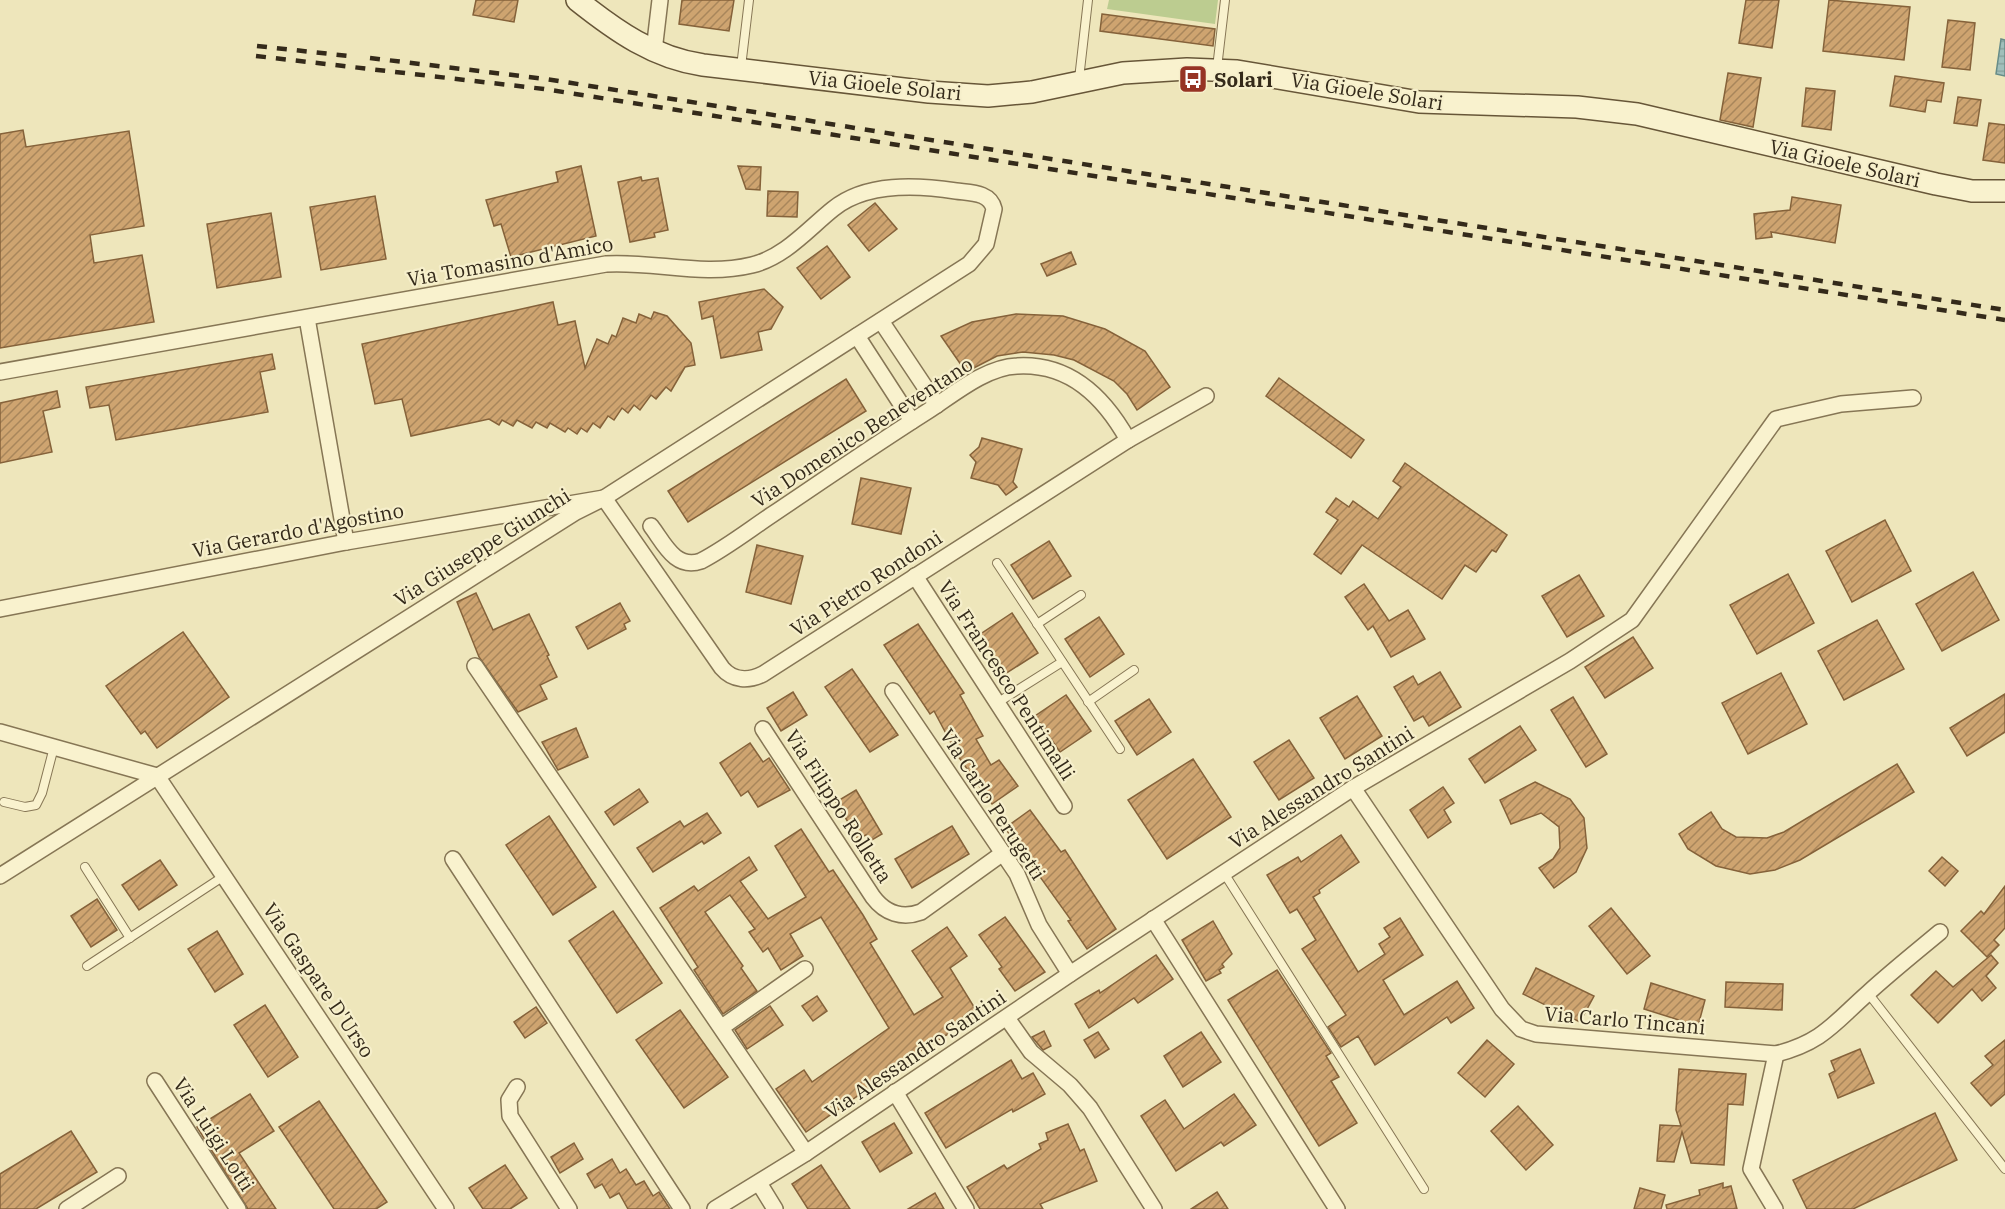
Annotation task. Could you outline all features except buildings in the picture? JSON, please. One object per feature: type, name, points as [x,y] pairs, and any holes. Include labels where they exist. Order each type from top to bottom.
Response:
[{"type":"street","name":"Via Gioele Solari","points":[[577,0],[621,33],[654,51],[686,62],[970,95],[1018,94],[1123,73],[1217,70],[1266,75],[1408,101],[1577,107],[1636,114],[1936,184],[1972,191],[2005,191]]},
{"type":"street","points":[[654,51],[660,0]]},
{"type":"street","name":"Via Tomasino d'Amico","points":[[0,372],[606,264],[635,263],[691,270],[753,265],[784,250],[845,201],[872,192],[898,188],[948,189],[978,194],[989,199],[994,213],[989,238],[983,249]]},
{"type":"street","name":"Via Giuseppe Giunchi","points":[[0,876],[566,519],[604,498],[969,264],[983,249]]},
{"type":"street","points":[[307,318],[346,542]]},
{"type":"street","points":[[881,321],[937,405]]},
{"type":"street","points":[[857,336],[912,421]]},
{"type":"street","name":"Via Domenico Beneventano","points":[[651,526],[678,560],[698,563],[987,374],[1016,366],[1047,370],[1074,379],[1093,392],[1114,416],[1128,440]]},
{"type":"street","name":"Via Pietro Rondoni","points":[[604,498],[719,665],[734,677],[746,679],[763,674],[1128,440],[1206,396]]},
{"type":"street","name":"Via Alessandro Santini","points":[[716,1209],[806,1154],[1070,974],[1353,788],[1570,661],[1632,620],[1776,419],[1842,404],[1913,398]]},
{"type":"street","name":"Via Gerardo d'Agostino","points":[[0,609],[346,542],[604,498]]},
{"type":"street","name":"Via Francesco Pentimalli","points":[[915,576],[1064,806]]},
{"type":"street","points":[[476,666],[806,1154]]},
{"type":"street","name":"Via Carlo Perugetti","points":[[894,691],[1021,881],[1039,924],[1070,974]]},
{"type":"street","name":"Via Filippo Rolletta","points":[[764,729],[873,897],[887,910],[906,915],[921,912],[1003,853]]},
{"type":"street","points":[[0,732],[157,776]]},
{"type":"street","name":"Via Gaspare D'Urso","points":[[157,776],[446,1209]]},
{"type":"street","name":"Via Carlo Tincani","points":[[1353,788],[1502,1009],[1521,1029],[1536,1034],[1776,1054],[1813,1042],[1828,1031],[1868,993],[1940,932]]},
{"type":"street","points":[[453,859],[682,1209]]},
{"type":"street","points":[[1154,919],[1337,1209]]},
{"type":"street","points":[[722,1027],[805,969]]},
{"type":"street","points":[[1007,1018],[1031,1052],[1070,1085],[1090,1108],[1154,1209]]},
{"type":"street","points":[[1775,1209],[1751,1169],[1776,1054]]},
{"type":"street","name":"Via Luigi Lotti","points":[[154,1082],[238,1209]]},
{"type":"street","points":[[517,1087],[509,1100],[510,1116],[569,1209]]},
{"type":"street","points":[[895,1092],[966,1209]]},
{"type":"street","points":[[67,1209],[118,1176]]},
{"type":"street","points":[[759,1183],[775,1209]]},
{"type":"lane","points":[[740,69],[749,0]]},
{"type":"lane","points":[[1079,82],[1088,0]]},
{"type":"lane","points":[[1217,70],[1225,0]]},
{"type":"lane","points":[[997,563],[1120,749]]},
{"type":"lane","points":[[1037,624],[1081,595]]},
{"type":"lane","points":[[997,703],[1062,662]]},
{"type":"lane","points":[[1088,702],[1134,670]]},
{"type":"lane","points":[[4,802],[25,807],[39,802],[54,747]]},
{"type":"lane","points":[[85,867],[130,938]]},
{"type":"lane","points":[[1224,873],[1424,1189]]},
{"type":"lane","points":[[87,966],[225,876]]},
{"type":"lane","points":[[1868,993],[2005,1169]]},
{"type":"green space","points":[[1109,0],[1218,0],[1215,24],[1107,9]]},
{"type":"water","points":[[2001,39],[2005,40],[2005,76],[1996,74]]},
{"type":"railway","points":[[257,46],[349,56]]},
{"type":"railway","points":[[256,56],[544,89],[2005,320]]},
{"type":"railway","points":[[370,58],[546,79],[2005,310]]},
{"type":"place","name":"Solari","points":[[1193,79]]}]
